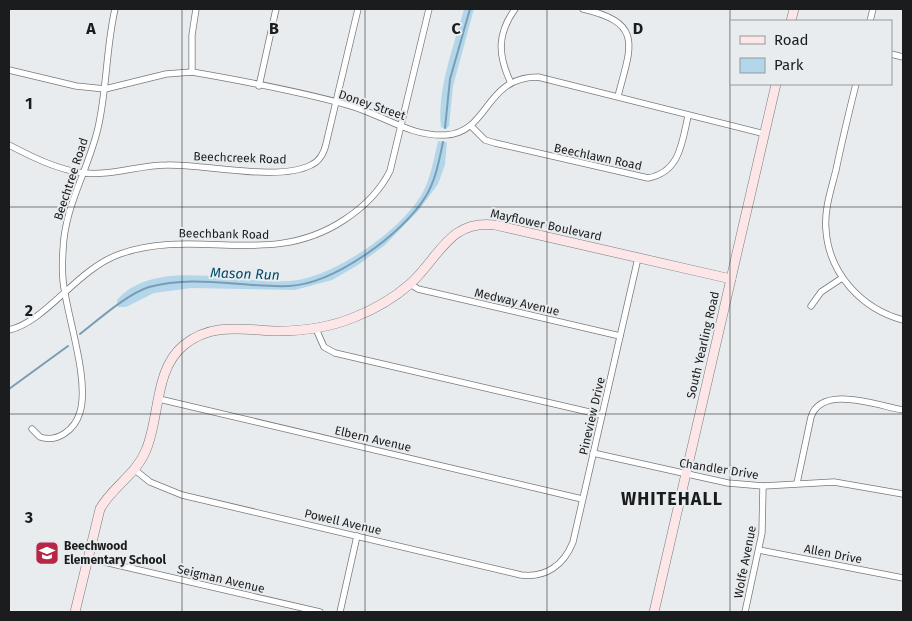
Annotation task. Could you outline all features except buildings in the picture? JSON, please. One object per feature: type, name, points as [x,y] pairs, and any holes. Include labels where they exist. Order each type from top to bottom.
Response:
[{"type":"street","name":"Beechtree Road","points":[[32,429],[40,437],[56,438],[68,431],[80,413],[81,380],[64,291],[62,265],[64,232],[68,211],[96,135],[106,89],[116,9]]},
{"type":"street","points":[[192,72],[192,35],[196,9]]},
{"type":"street","points":[[259,86],[276,9]]},
{"type":"street","name":"Beechcreek Road","points":[[9,145],[50,164],[83,172],[110,172],[169,165],[262,171],[284,171],[306,167],[317,160],[324,150],[358,9]]},
{"type":"street","name":"Beechbank Road","points":[[9,330],[30,321],[101,262],[134,249],[168,243],[254,247],[282,245],[323,232],[350,216],[378,190],[390,171],[429,9]]},
{"type":"street","points":[[515,9],[507,22],[500,54],[510,81],[538,76],[688,116],[765,134]]},
{"type":"street","points":[[583,9],[601,13],[617,21],[627,35],[629,53],[618,96]]},
{"type":"street","name":"Doney Street","points":[[9,70],[76,86],[106,89],[166,74],[192,72],[350,106],[401,127],[447,135],[471,126],[510,81]]},
{"type":"street","name":"South Yearling Road","points":[[654,612],[776,85]]},
{"type":"street","points":[[856,85],[826,218],[830,251],[842,278],[855,293],[873,308],[903,320]]},
{"type":"street","name":"Beechlawn Road","points":[[471,126],[485,140],[495,144],[648,178],[664,172],[676,161],[688,116]]},
{"type":"street","name":"Mayflower Boulevard","points":[[75,612],[100,509],[106,498],[135,470],[147,449],[168,367],[173,358],[183,345],[206,332],[224,328],[278,331],[316,329],[354,317],[372,309],[410,284],[452,236],[477,225],[496,225],[731,279]]},
{"type":"street","name":"Pineview Drive","points":[[551,570],[565,558],[570,550],[638,258]]},
{"type":"street","points":[[811,306],[821,292],[842,278]]},
{"type":"street","name":"Medway Avenue","points":[[410,284],[418,289],[620,336]]},
{"type":"street","points":[[316,329],[324,347],[335,353],[602,415]]},
{"type":"street","points":[[797,483],[811,417],[816,408],[823,402],[838,398],[903,410]]},
{"type":"street","name":"Elbern Avenue","points":[[159,399],[582,499]]},
{"type":"street","name":"Chandler Drive","points":[[593,453],[728,483],[763,486],[834,482],[903,494]]},
{"type":"street","name":"Powell Avenue","points":[[135,470],[150,482],[182,495],[521,575],[537,575],[551,570]]},
{"type":"street","name":"Wolfe Avenue","points":[[745,612],[764,518],[763,486]]},
{"type":"street","points":[[340,612],[357,536]]},
{"type":"street","name":"Allen Drive","points":[[759,550],[903,578]]},
{"type":"street","name":"Seigman Avenue","points":[[87,558],[320,612]]},
{"type":"green space","points":[[464,9],[474,9],[453,86],[449,126],[446,129],[441,127],[440,112],[444,82]]},
{"type":"green space","points":[[438,141],[447,142],[445,165],[438,184],[419,210],[385,245],[358,265],[332,280],[295,290],[191,288],[154,293],[126,307],[118,307],[117,300],[133,287],[152,279],[174,276],[197,276],[288,281],[324,272],[344,262],[383,237],[413,207],[428,180]]},
{"type":"waterway","name":"Mason Run","points":[[445,128],[450,79],[470,9]]},
{"type":"waterway","name":"Mason Run","points":[[80,334],[122,301],[149,287],[166,283],[201,281],[289,286],[307,283],[346,267],[384,241],[415,211],[426,196],[432,183],[443,142]]},
{"type":"waterway","name":"Mason Run","points":[[9,389],[68,346]]},
{"type":"place","name":"Beechwood Elementary School","points":[[47,553]]},
{"type":"district","name":"WHITEHALL","points":[[672,499]]}]
